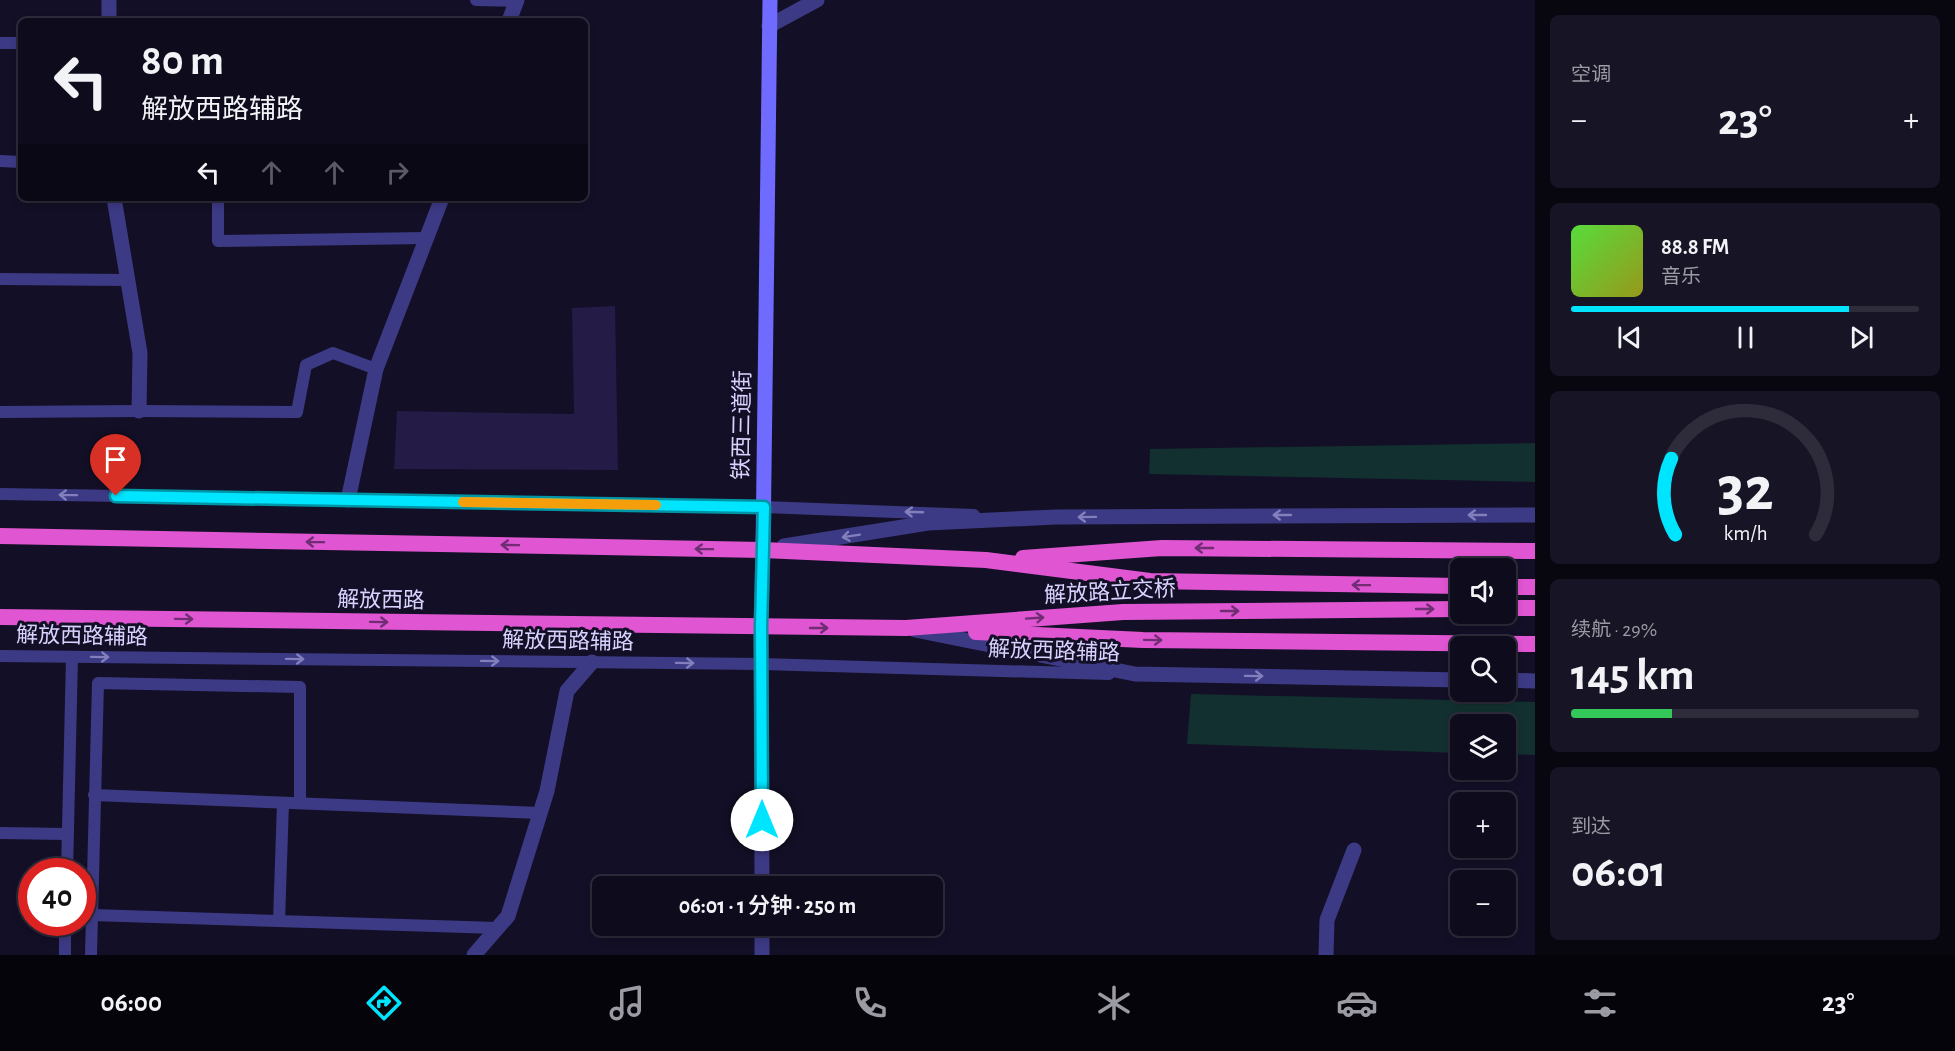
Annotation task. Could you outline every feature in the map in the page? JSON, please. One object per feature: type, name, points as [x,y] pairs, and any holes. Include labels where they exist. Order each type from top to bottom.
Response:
[{"type":"highway","points":[[0,536],[763,550]]},
{"type":"highway","points":[[986,560],[1162,548],[1535,551]]},
{"type":"highway","name":"解放路立交桥","points":[[763,550],[986,560],[1150,581],[1450,586]]},
{"type":"highway","points":[[1516,587],[1535,587]]},
{"type":"highway","points":[[1516,608],[1535,608]]},
{"type":"highway","name":"解放路立交桥","points":[[761,627],[906,628],[1123,612],[1450,609]]},
{"type":"highway","name":"解放西路","points":[[0,617],[761,627]]},
{"type":"highway","points":[[906,628],[1143,640],[1535,644]]},
{"type":"main road","name":"铁西三道街","points":[[763,550],[770,0]]},
{"type":"street","points":[[109,0],[109,18]]},
{"type":"street","points":[[769,26],[817,0]]},
{"type":"street","points":[[510,18],[517,1]]},
{"type":"street","points":[[115,201],[140,353],[139,411]]},
{"type":"street","points":[[348,500],[376,369],[441,201]]},
{"type":"street","points":[[763,550],[928,523],[1056,518],[1535,515]]},
{"type":"street","name":"铁西三道街","points":[[762,876],[763,550]]},
{"type":"street","points":[[906,628],[1136,674],[1450,680]]},
{"type":"street","points":[[474,955],[508,916],[547,791],[567,691],[592,662]]},
{"type":"street","points":[[1516,680],[1535,681]]},
{"type":"street","points":[[1326,955],[1327,920],[1354,850]]},
{"type":"street","points":[[762,936],[762,955]]},
{"type":"lane","points":[[476,0],[517,1]]},
{"type":"lane","points":[[0,43],[18,44]]},
{"type":"lane","points":[[0,161],[18,162]]},
{"type":"lane","points":[[218,201],[218,241],[426,238]]},
{"type":"lane","points":[[0,279],[128,280]]},
{"type":"lane","points":[[0,412],[297,412],[306,365],[333,354],[376,369]]},
{"type":"lane","points":[[0,494],[764,507],[1056,518]]},
{"type":"lane","name":"解放西路辅路","points":[[0,656],[761,664],[1136,674]]},
{"type":"lane","points":[[67,858],[72,657]]},
{"type":"lane","points":[[93,858],[98,683],[300,687],[300,803]]},
{"type":"lane","points":[[94,795],[540,813]]},
{"type":"lane","points":[[279,921],[283,803]]},
{"type":"lane","points":[[0,833],[67,834]]},
{"type":"lane","points":[[96,915],[497,928]]},
{"type":"lane","points":[[65,936],[65,955]]},
{"type":"lane","points":[[91,936],[91,955]]},
{"type":"green space","points":[[1535,443],[1535,482],[1149,474],[1150,449]]},
{"type":"green space","points":[[1191,694],[1450,700],[1450,702],[1535,702],[1535,755],[1516,754],[1516,714],[1450,714],[1450,753],[1187,744]]},
{"type":"building","points":[[615,306],[618,470],[394,469],[397,411],[574,414],[572,308]]},
{"type":"slow traffic","points":[[463,502],[656,505]]},
{"type":"route","points":[[116,496],[764,507],[761,627],[762,820]]}]
